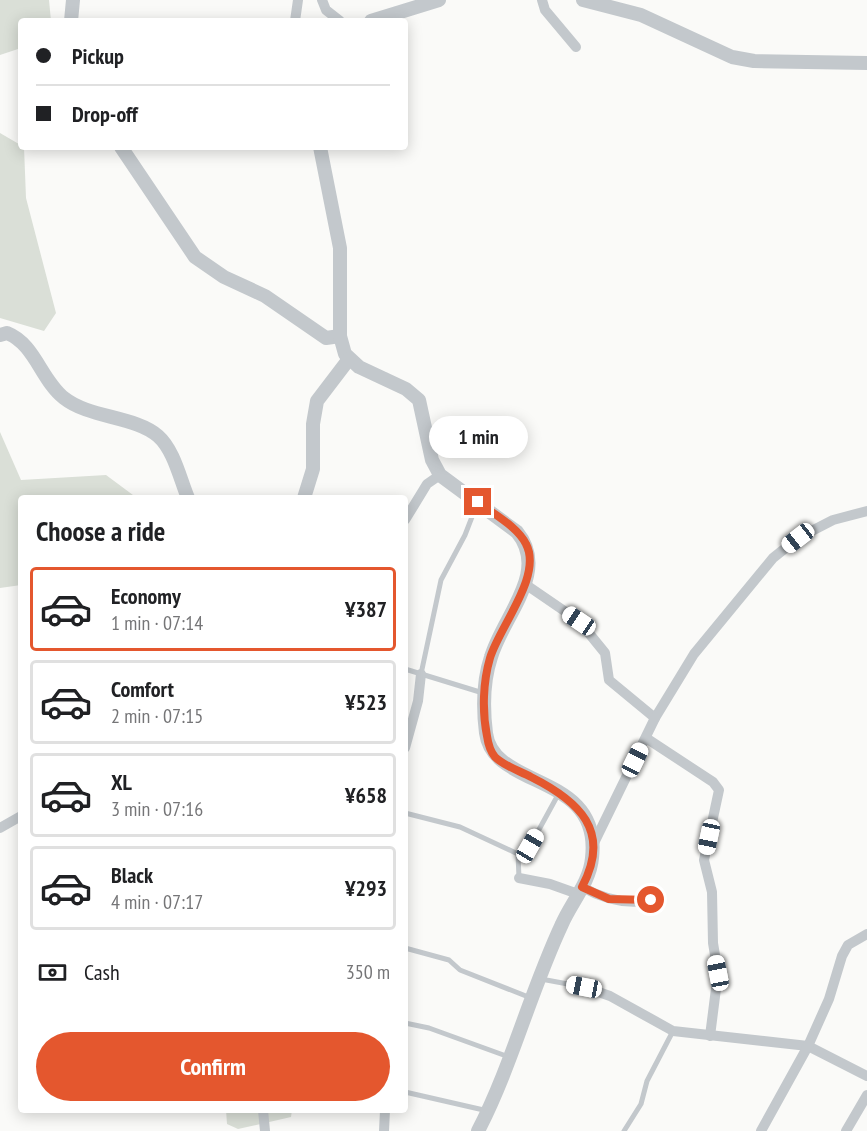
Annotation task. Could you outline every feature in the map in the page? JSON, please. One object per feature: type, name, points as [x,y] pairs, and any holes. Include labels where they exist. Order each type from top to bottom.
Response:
[{"type":"street","points":[[71,18],[72,0]]},
{"type":"street","points":[[295,18],[298,0]]},
{"type":"street","points":[[322,0],[326,10],[336,18]]},
{"type":"street","points":[[380,18],[439,0]]},
{"type":"street","points":[[542,0],[545,10],[576,47]]},
{"type":"street","points":[[583,0],[641,15],[732,57],[754,61],[867,63]]},
{"type":"street","points":[[123,150],[195,257],[224,277],[274,301],[326,338],[340,336]]},
{"type":"street","points":[[321,150],[340,248],[342,346],[349,359],[359,368],[406,389],[419,400],[432,460],[440,475],[517,532],[526,543],[529,571],[525,584],[494,645],[485,693],[486,734],[495,757],[560,791],[582,812],[590,829],[593,845],[592,861],[562,924],[488,1112],[478,1131]]},
{"type":"street","points":[[0,335],[8,333],[25,345],[54,389],[66,399],[157,435],[168,452],[187,495]]},
{"type":"street","points":[[305,495],[313,469],[313,424],[317,401],[349,359]]},
{"type":"street","points":[[408,514],[427,484],[440,475]]},
{"type":"street","points":[[593,845],[655,718],[694,654],[773,558],[798,538],[833,520],[867,511]]},
{"type":"street","points":[[525,584],[579,621],[605,653],[609,680],[655,718]]},
{"type":"street","points":[[408,737],[418,701],[421,674]]},
{"type":"street","points":[[646,738],[698,770],[719,790],[704,860],[712,892],[713,943],[718,973],[710,1036]]},
{"type":"street","points":[[0,828],[18,818]]},
{"type":"street","points":[[519,879],[580,890],[609,899],[626,901],[659,898]]},
{"type":"street","points":[[761,1131],[808,1046],[829,999],[842,956],[848,945],[867,934]]},
{"type":"street","points":[[584,987],[610,996],[673,1031],[808,1046],[867,1076]]},
{"type":"street","points":[[846,1131],[867,1095]]},
{"type":"street","points":[[263,1113],[265,1131]]},
{"type":"street","points":[[384,1131],[385,1113]]},
{"type":"lane","points":[[421,674],[441,580],[465,535],[478,502]]},
{"type":"lane","points":[[408,670],[485,693]]},
{"type":"lane","points":[[408,814],[460,827],[518,854],[524,853],[530,846],[560,791]]},
{"type":"lane","points":[[518,854],[519,879]]},
{"type":"lane","points":[[408,949],[449,960],[460,970],[532,998]]},
{"type":"lane","points":[[540,979],[584,987]]},
{"type":"lane","points":[[408,1024],[510,1057]]},
{"type":"lane","points":[[624,1131],[641,1104],[647,1081],[673,1031]]},
{"type":"lane","points":[[408,1093],[488,1112]]},
{"type":"shaded area","points":[[0,0],[49,0],[51,18],[18,18],[18,49],[0,55]]},
{"type":"shaded area","points":[[0,133],[18,144],[18,150],[24,150],[26,198],[56,313],[44,331],[0,318]]},
{"type":"shaded area","points":[[0,432],[21,480],[106,475],[133,495],[18,495],[18,585],[0,588]]},
{"type":"shaded area","points":[[226,1113],[292,1113],[291,1117],[238,1129],[227,1124]]},
{"type":"route","points":[[478,502],[517,532],[526,543],[529,554],[529,571],[525,584],[494,645],[490,659],[485,693],[486,734],[490,748],[495,757],[504,763],[560,791],[582,812],[590,829],[593,845],[592,861],[582,887],[609,899],[651,900]]}]
